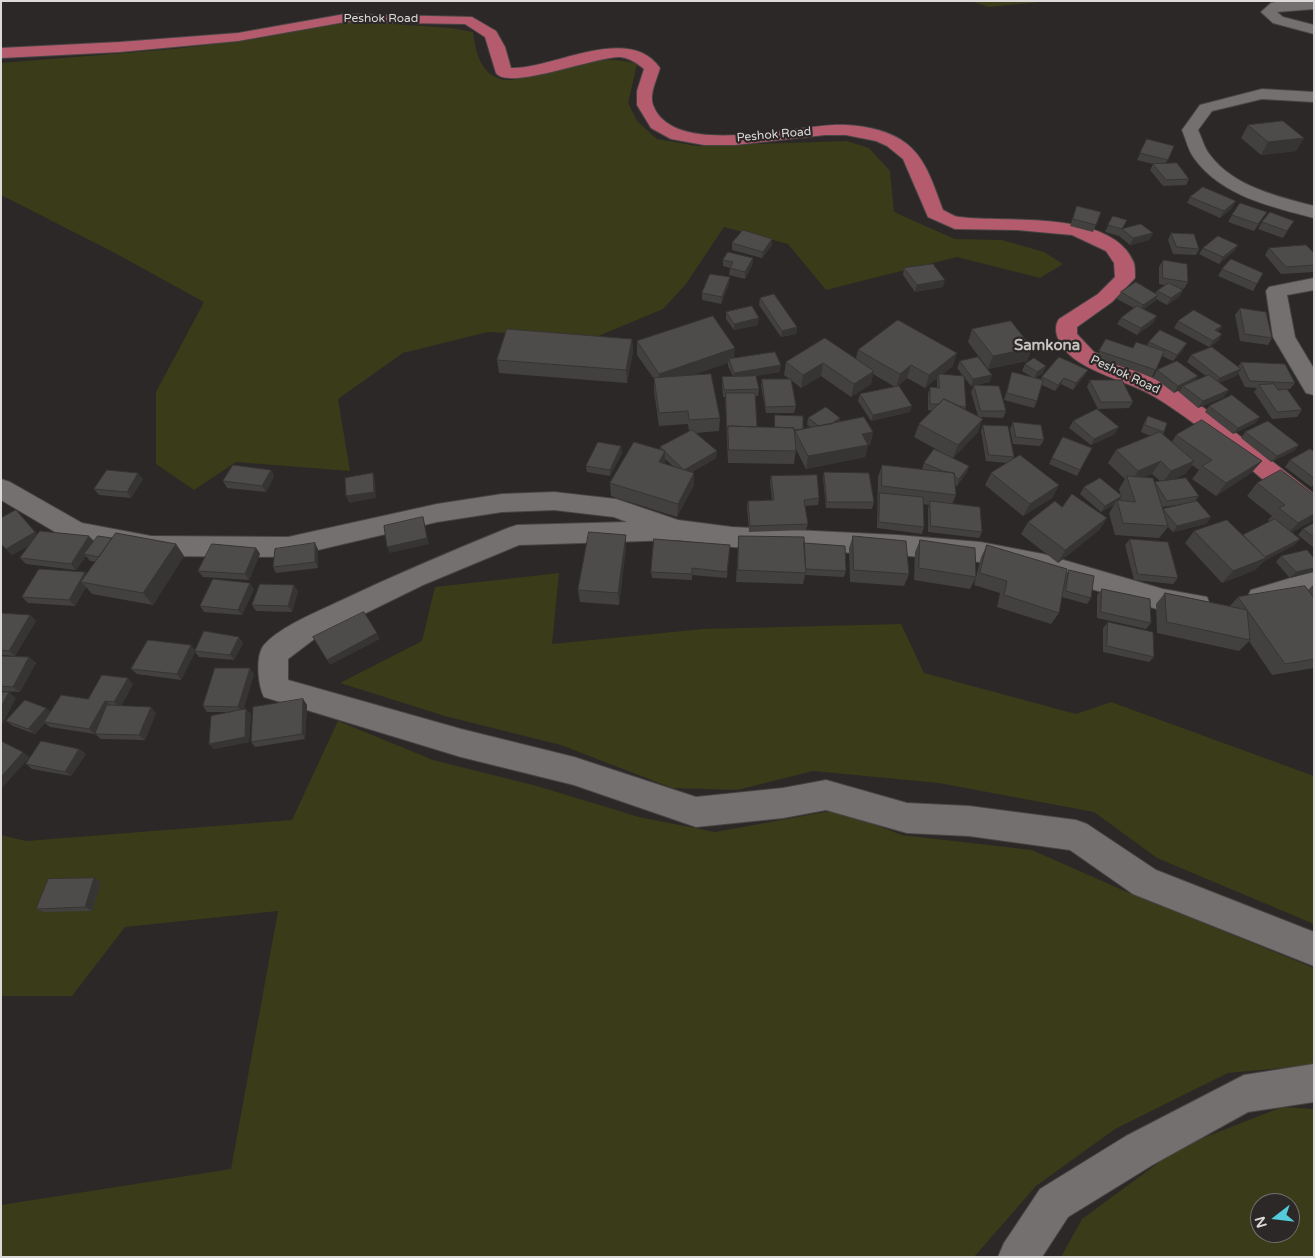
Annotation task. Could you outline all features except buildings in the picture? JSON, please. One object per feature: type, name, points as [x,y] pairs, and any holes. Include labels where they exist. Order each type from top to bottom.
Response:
[{"type":"main road","name":"Peshok Road","points":[[1,53],[120,47],[238,37],[345,18],[467,20],[482,25],[496,42],[501,53],[504,73],[518,75],[538,72],[588,56],[611,52],[631,53],[644,58],[652,68],[644,102],[649,116],[658,126],[678,136],[754,140],[799,132],[845,130],[894,142],[909,155],[920,172],[935,213],[955,223],[1017,224],[1076,230],[1113,246],[1124,263],[1126,278],[1105,298],[1066,324],[1066,336],[1086,357],[1162,391],[1196,414],[1314,508]]},
{"type":"street","points":[[1314,5],[1276,6],[1268,12],[1278,20],[1314,30]]},
{"type":"street","points":[[1314,97],[1262,94],[1206,108],[1190,130],[1201,156],[1226,179],[1270,201],[1314,212]]},
{"type":"street","points":[[1314,284],[1276,291],[1284,337],[1314,388]]},
{"type":"street","points":[[1,488],[76,532],[151,546],[288,547],[437,513],[502,503],[554,501],[616,508],[676,530]]},
{"type":"street","points":[[1314,582],[1232,607],[1163,600],[1043,564],[980,552],[897,545],[732,536],[676,530],[517,535],[414,578],[307,629],[274,654],[274,688],[461,743],[574,771],[696,812],[783,803],[826,795],[907,818],[969,821],[1076,835],[1145,882],[1314,949]]},
{"type":"street","points":[[1018,1257],[1054,1203],[1140,1150],[1244,1094],[1314,1083]]},
{"type":"shaded area","points":[[970,1],[1049,1],[989,7]]},
{"type":"shaded area","points":[[338,20],[451,28],[473,32],[478,55],[484,68],[489,73],[504,80],[598,60],[623,61],[637,64],[628,103],[637,121],[657,139],[697,146],[847,141],[869,148],[890,171],[894,212],[955,239],[1002,240],[1044,252],[1063,264],[1040,278],[957,257],[826,290],[788,244],[724,227],[686,284],[663,309],[596,337],[488,332],[403,353],[338,399],[350,471],[236,462],[194,490],[156,464],[156,392],[204,302],[113,252],[1,195],[1,63],[174,49],[261,38]]},
{"type":"shaded area","points":[[559,573],[552,644],[703,629],[901,624],[924,673],[1076,714],[1111,702],[1314,776],[1314,924],[1157,858],[1094,812],[939,783],[813,771],[737,790],[672,788],[561,745],[445,716],[340,683],[422,641],[435,587]]},
{"type":"shaded area","points":[[338,721],[433,760],[537,786],[639,817],[715,832],[836,810],[902,835],[1032,850],[1127,892],[1314,968],[1314,1065],[1228,1073],[1115,1129],[1036,1186],[974,1257],[1,1257],[1,1205],[231,1169],[278,911],[125,927],[72,996],[1,996],[1,835],[26,841],[292,820]]},
{"type":"shaded area","points":[[1282,1107],[1314,1109],[1314,1257],[1061,1257],[1082,1219],[1180,1147]]},
{"type":"district","name":"Samkona","points":[[1047,346]]}]
